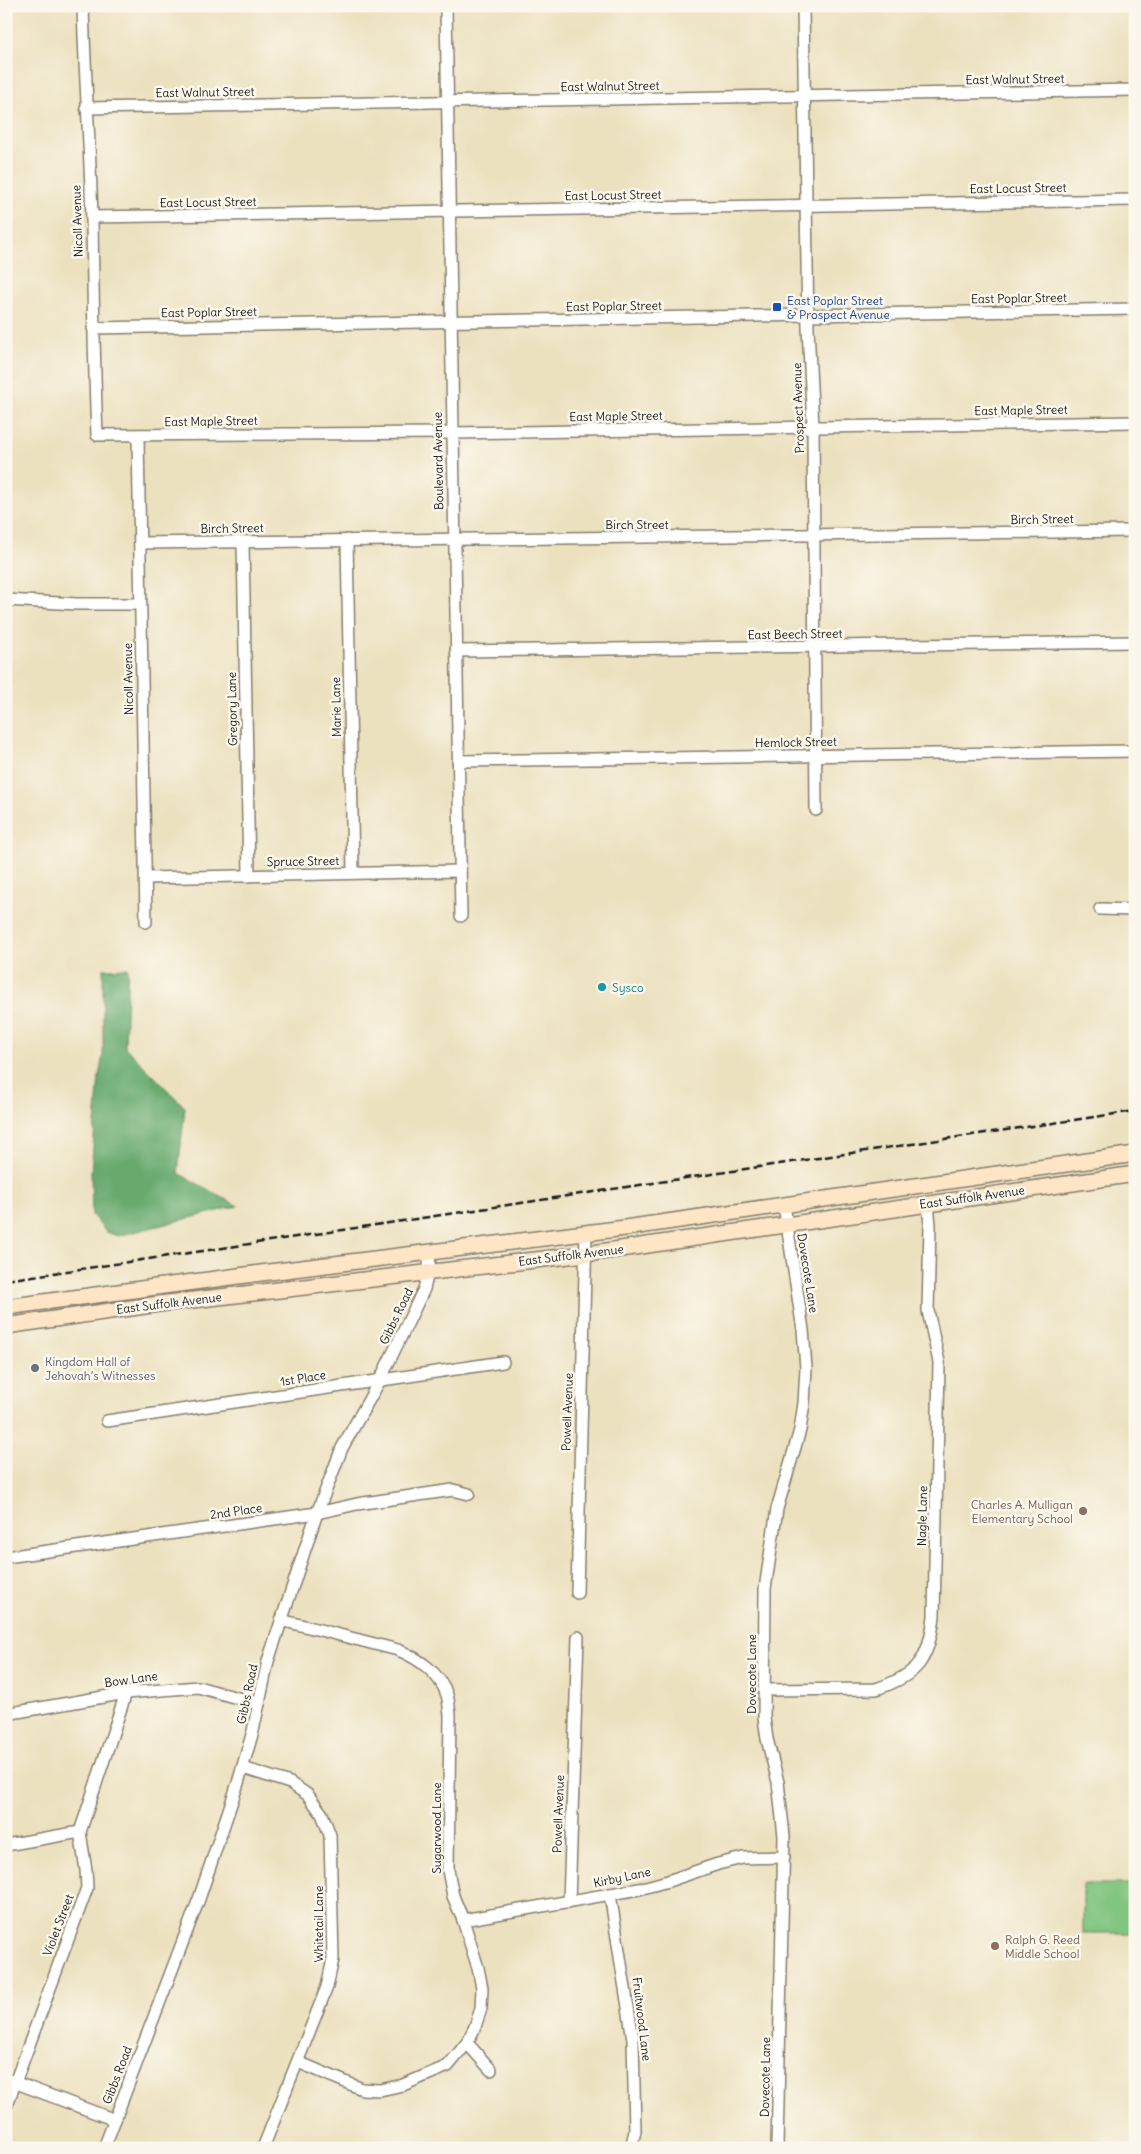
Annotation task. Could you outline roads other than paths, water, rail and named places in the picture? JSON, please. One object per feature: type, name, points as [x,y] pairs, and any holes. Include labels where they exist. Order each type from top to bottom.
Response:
[{"type":"main road","name":"East Suffolk Avenue","points":[[6,1307],[241,1275],[586,1233],[1135,1154]]},
{"type":"main road","name":"East Suffolk Avenue","points":[[6,1326],[159,1304],[586,1254],[1135,1174]]},
{"type":"street","name":"Nicoll Avenue","points":[[83,6],[92,217],[93,328],[98,435]]},
{"type":"street","name":"Boulevard Avenue","points":[[446,6],[446,103],[461,916]]},
{"type":"street","name":"Prospect Avenue","points":[[803,6],[808,316],[813,426],[813,647],[816,810]]},
{"type":"street","name":"East Walnut Street","points":[[86,108],[1135,90]]},
{"type":"street","name":"East Locust Street","points":[[92,217],[1135,200]]},
{"type":"street","name":"East Poplar Street","points":[[93,328],[1135,309]]},
{"type":"street","name":"East Maple Street","points":[[98,435],[452,433],[1135,422]]},
{"type":"street","name":"Nicoll Avenue","points":[[138,436],[146,922]]},
{"type":"street","name":"Birch Street","points":[[140,543],[1135,531]]},
{"type":"street","name":"Marie Lane","points":[[347,540],[353,873]]},
{"type":"street","name":"Gregory Lane","points":[[243,542],[249,876]]},
{"type":"street","points":[[6,600],[77,604],[140,604]]},
{"type":"street","name":"East Beech Street","points":[[456,651],[1135,642]]},
{"type":"street","name":"Hemlock Street","points":[[458,761],[1135,751]]},
{"type":"street","name":"Spruce Street","points":[[146,878],[460,871]]},
{"type":"street","points":[[1100,909],[1135,910]]},
{"type":"street","name":"Nagle Lane","points":[[764,1690],[876,1689],[894,1684],[909,1674],[925,1657],[932,1636],[934,1616],[938,1362],[928,1311],[930,1225],[928,1204]]},
{"type":"street","name":"Dovecote Lane","points":[[778,2148],[784,1857],[782,1811],[778,1782],[767,1739],[764,1718],[765,1589],[777,1508],[794,1457],[804,1403],[806,1368],[803,1330],[784,1205]]},
{"type":"street","name":"Powell Avenue","points":[[577,1593],[586,1233]]},
{"type":"street","name":"Gibbs Road","points":[[104,2148],[199,1899],[243,1768],[268,1662],[316,1513],[342,1448],[380,1380],[416,1308],[428,1273],[430,1253]]},
{"type":"street","name":"1st Place","points":[[107,1421],[503,1362]]},
{"type":"street","name":"2nd Place","points":[[6,1557],[316,1513],[358,1504],[453,1490],[469,1494]]},
{"type":"street","name":"Sugarwood Lane","points":[[281,1620],[398,1650],[417,1658],[437,1677],[447,1695],[450,1716],[448,1870],[453,1896],[463,1920],[478,1968],[482,1988],[481,2008],[475,2028],[467,2043],[448,2066],[403,2085],[380,2090],[362,2089],[298,2062]]},
{"type":"street","name":"Powell Avenue","points":[[569,1902],[578,1637]]},
{"type":"street","name":"Bow Lane","points":[[6,1714],[163,1688],[198,1687],[259,1704]]},
{"type":"street","name":"Violet Street","points":[[6,2107],[11,2080],[87,1888],[80,1832],[126,1694]]},
{"type":"street","name":"Whitetail Lane","points":[[243,1768],[290,1783],[308,1795],[322,1814],[330,1835],[333,1959],[331,1971],[298,2062],[263,2148]]},
{"type":"street","points":[[6,1846],[80,1832]]},
{"type":"street","name":"Kirby Lane","points":[[463,1920],[610,1894],[668,1881],[718,1864],[743,1858],[784,1857]]},
{"type":"street","name":"Fruitwood Lane","points":[[610,1894],[633,2039],[635,2131],[631,2148]]},
{"type":"street","points":[[467,2043],[491,2070]]},
{"type":"street","points":[[11,2080],[114,2120]]},
{"type":"railway","points":[[6,1280],[1135,1111]]},
{"type":"place","name":"East Poplar Street & Prospect Avenue","points":[[777,307]]},
{"type":"place","name":"Sysco","points":[[602,987]]},
{"type":"place","name":"Kingdom Hall of Jehovah’s Witnesses","points":[[35,1368]]},
{"type":"place","name":"Charles A. Mulligan Elementary School","points":[[1083,1511]]},
{"type":"place","name":"Ralph G. Reed Middle School","points":[[995,1946]]}]
